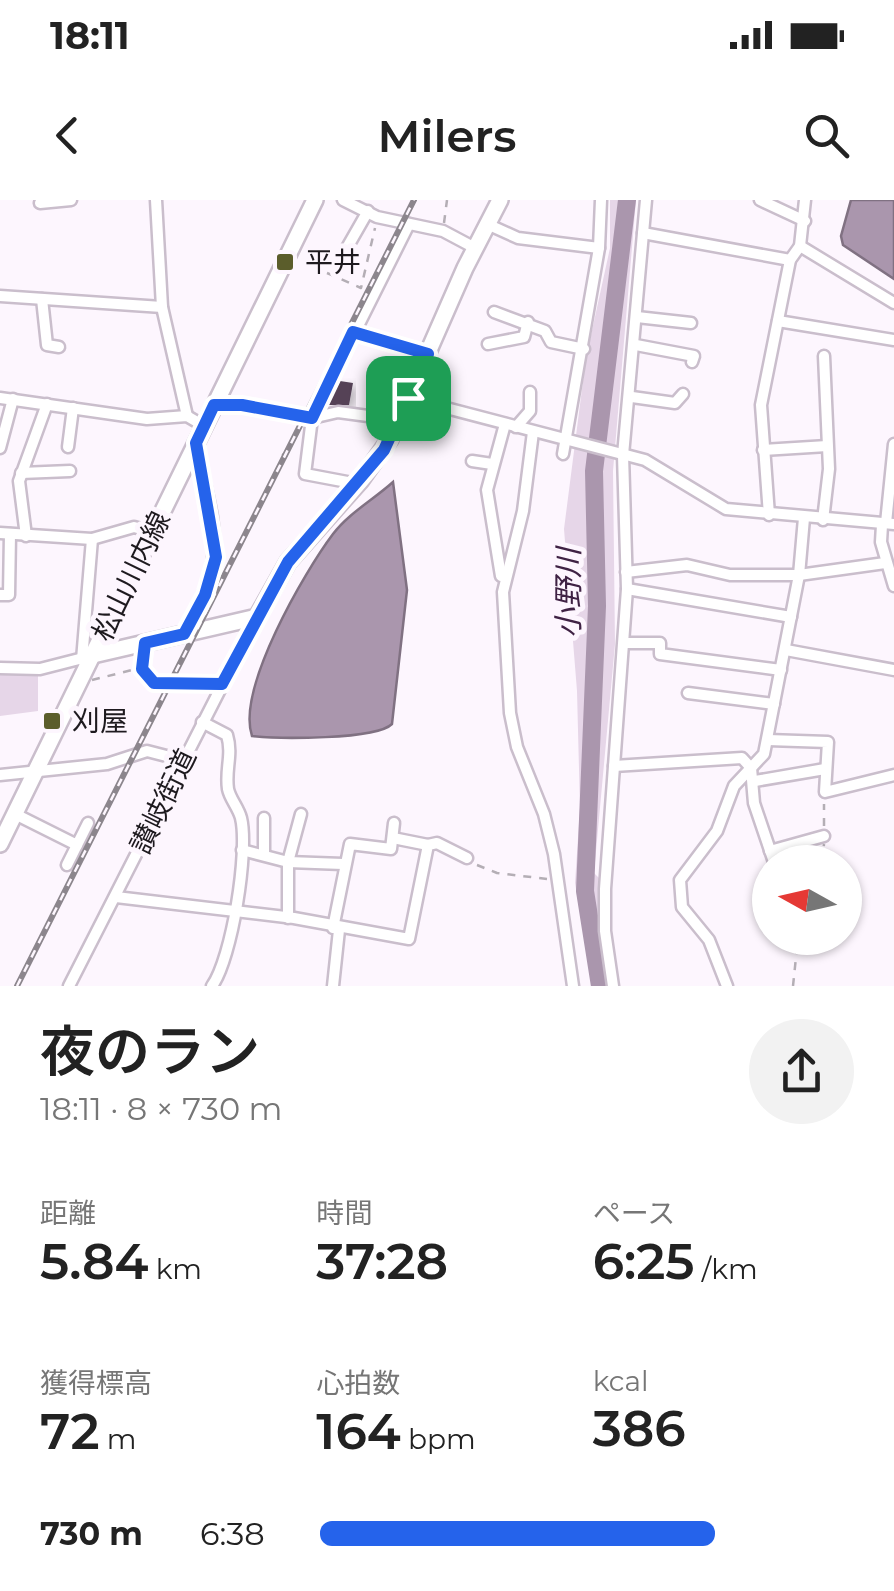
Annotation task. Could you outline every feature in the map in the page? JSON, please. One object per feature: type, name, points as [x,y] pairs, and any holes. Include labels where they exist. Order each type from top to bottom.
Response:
[{"type":"main road","name":"松山川内線","points":[[0,844],[88,657],[315,200]]},
{"type":"main road","points":[[88,657],[257,617],[288,562],[358,484],[395,429],[500,200]]},
{"type":"street","points":[[40,203],[70,200]]},
{"type":"street","points":[[156,200],[162,307],[187,416]]},
{"type":"street","points":[[343,200],[373,214],[444,231],[476,248]]},
{"type":"street","points":[[563,454],[599,248],[599,200]]},
{"type":"street","points":[[613,986],[604,910],[627,589],[622,454],[632,397],[646,200]]},
{"type":"street","points":[[760,200],[805,221]]},
{"type":"street","points":[[768,515],[763,450],[764,382],[790,260],[800,246],[805,200]]},
{"type":"street","points":[[344,254],[373,214]]},
{"type":"street","points":[[358,484],[306,474],[312,418],[409,224]]},
{"type":"street","points":[[487,224],[518,238],[599,248]]},
{"type":"street","points":[[642,234],[790,260]]},
{"type":"street","points":[[800,246],[894,303]]},
{"type":"street","points":[[0,296],[162,307]]},
{"type":"street","points":[[42,299],[48,345],[59,347]]},
{"type":"street","points":[[494,312],[550,327],[552,342],[584,348]]},
{"type":"street","points":[[638,317],[692,323]]},
{"type":"street","points":[[778,321],[894,340]]},
{"type":"street","points":[[488,344],[524,337],[528,322]]},
{"type":"street","points":[[353,332],[428,354]]},
{"type":"street","points":[[636,345],[694,356],[692,362]]},
{"type":"street","points":[[823,520],[827,446],[824,356]]},
{"type":"street","points":[[530,392],[530,411],[510,426],[492,464],[487,490],[503,592],[513,732],[544,814],[560,881],[573,986]]},
{"type":"street","points":[[632,397],[675,403],[683,394]]},
{"type":"street","points":[[0,398],[147,418],[187,416],[204,426]]},
{"type":"street","points":[[408,398],[651,463],[726,509],[887,524]]},
{"type":"street","points":[[0,448],[13,400]]},
{"type":"street","points":[[26,536],[18,489],[47,404]]},
{"type":"street","points":[[214,405],[242,405],[312,418],[338,412],[368,416],[395,429]]},
{"type":"street","points":[[68,447],[73,408]]},
{"type":"street","points":[[503,592],[523,511],[533,432]]},
{"type":"street","points":[[184,634],[205,595],[216,557],[196,443]]},
{"type":"street","points":[[894,444],[885,563],[894,586]]},
{"type":"street","points":[[763,450],[827,446]]},
{"type":"street","points":[[472,461],[492,464]]},
{"type":"street","points":[[21,473],[70,471]]},
{"type":"street","points":[[727,986],[709,940],[682,906],[679,890],[684,871],[717,832],[734,786],[764,754],[792,617],[804,518]]},
{"type":"street","points":[[0,596],[9,594],[5,533],[92,539],[134,527],[152,532]]},
{"type":"street","points":[[0,668],[40,669],[88,657],[92,539]]},
{"type":"street","points":[[626,572],[688,565],[730,574],[799,575],[885,563]]},
{"type":"street","points":[[627,589],[792,617]]},
{"type":"street","name":"讃岐街道","points":[[69,986],[257,617]]},
{"type":"street","points":[[142,669],[145,643]]},
{"type":"street","points":[[624,644],[660,643],[660,654],[781,670]]},
{"type":"street","points":[[786,650],[894,670]]},
{"type":"street","points":[[688,693],[774,704]]},
{"type":"street","points":[[202,722],[227,735],[232,752],[228,786],[241,818],[242,850],[233,910],[224,962],[212,986]]},
{"type":"street","points":[[768,740],[828,742],[824,792],[894,775]]},
{"type":"street","points":[[0,775],[107,764],[147,751],[182,760]]},
{"type":"street","points":[[614,766],[742,758],[751,768],[754,803],[768,845]]},
{"type":"street","points":[[755,782],[825,769]]},
{"type":"street","points":[[14,814],[77,846]]},
{"type":"street","points":[[288,918],[288,862],[300,814]]},
{"type":"street","points":[[264,818],[264,854]]},
{"type":"street","points":[[67,865],[88,823]]},
{"type":"street","points":[[333,986],[336,929],[350,844],[391,849],[394,823]]},
{"type":"street","points":[[801,845],[824,836]]},
{"type":"street","points":[[393,838],[437,843],[467,858]]},
{"type":"street","points":[[116,897],[233,910],[409,939],[428,844]]},
{"type":"street","points":[[242,850],[288,862],[344,864]]},
{"type":"path","points":[[444,231],[447,200]]},
{"type":"path","points":[[327,273],[361,288],[373,214]]},
{"type":"path","points":[[80,681],[142,669],[154,683],[222,684]]},
{"type":"path","points":[[467,858],[497,873],[560,881]]},
{"type":"path","points":[[793,986],[796,955]]},
{"type":"shaded area","points":[[610,200],[636,200],[613,471],[615,644],[594,873],[600,879],[600,940],[608,986],[592,986],[575,883],[580,808],[577,691],[564,529],[586,358],[610,248]]},
{"type":"shaded area","points":[[851,200],[894,200],[894,279],[843,245],[841,236]]},
{"type":"shaded area","points":[[393,482],[407,590],[392,724],[347,736],[252,736],[254,690],[291,602],[339,526]]},
{"type":"shaded area","points":[[0,675],[38,675],[38,711],[0,716]]},
{"type":"building","points":[[340,381],[353,383],[349,405],[328,405]]},
{"type":"waterway","name":"小野川","points":[[600,986],[585,891],[597,606],[594,471],[627,200]]},
{"type":"railway","points":[[17,986],[414,200]]},
{"type":"place","name":"平井","points":[[285,262]]},
{"type":"place","name":"刈屋","points":[[52,721]]},
{"type":"route","points":[[353,332],[428,354],[408,398],[373,466],[288,562],[222,684],[154,683],[142,669],[145,643],[184,634],[212,576],[216,542],[196,443],[214,405],[242,405],[312,418],[353,332]]}]
